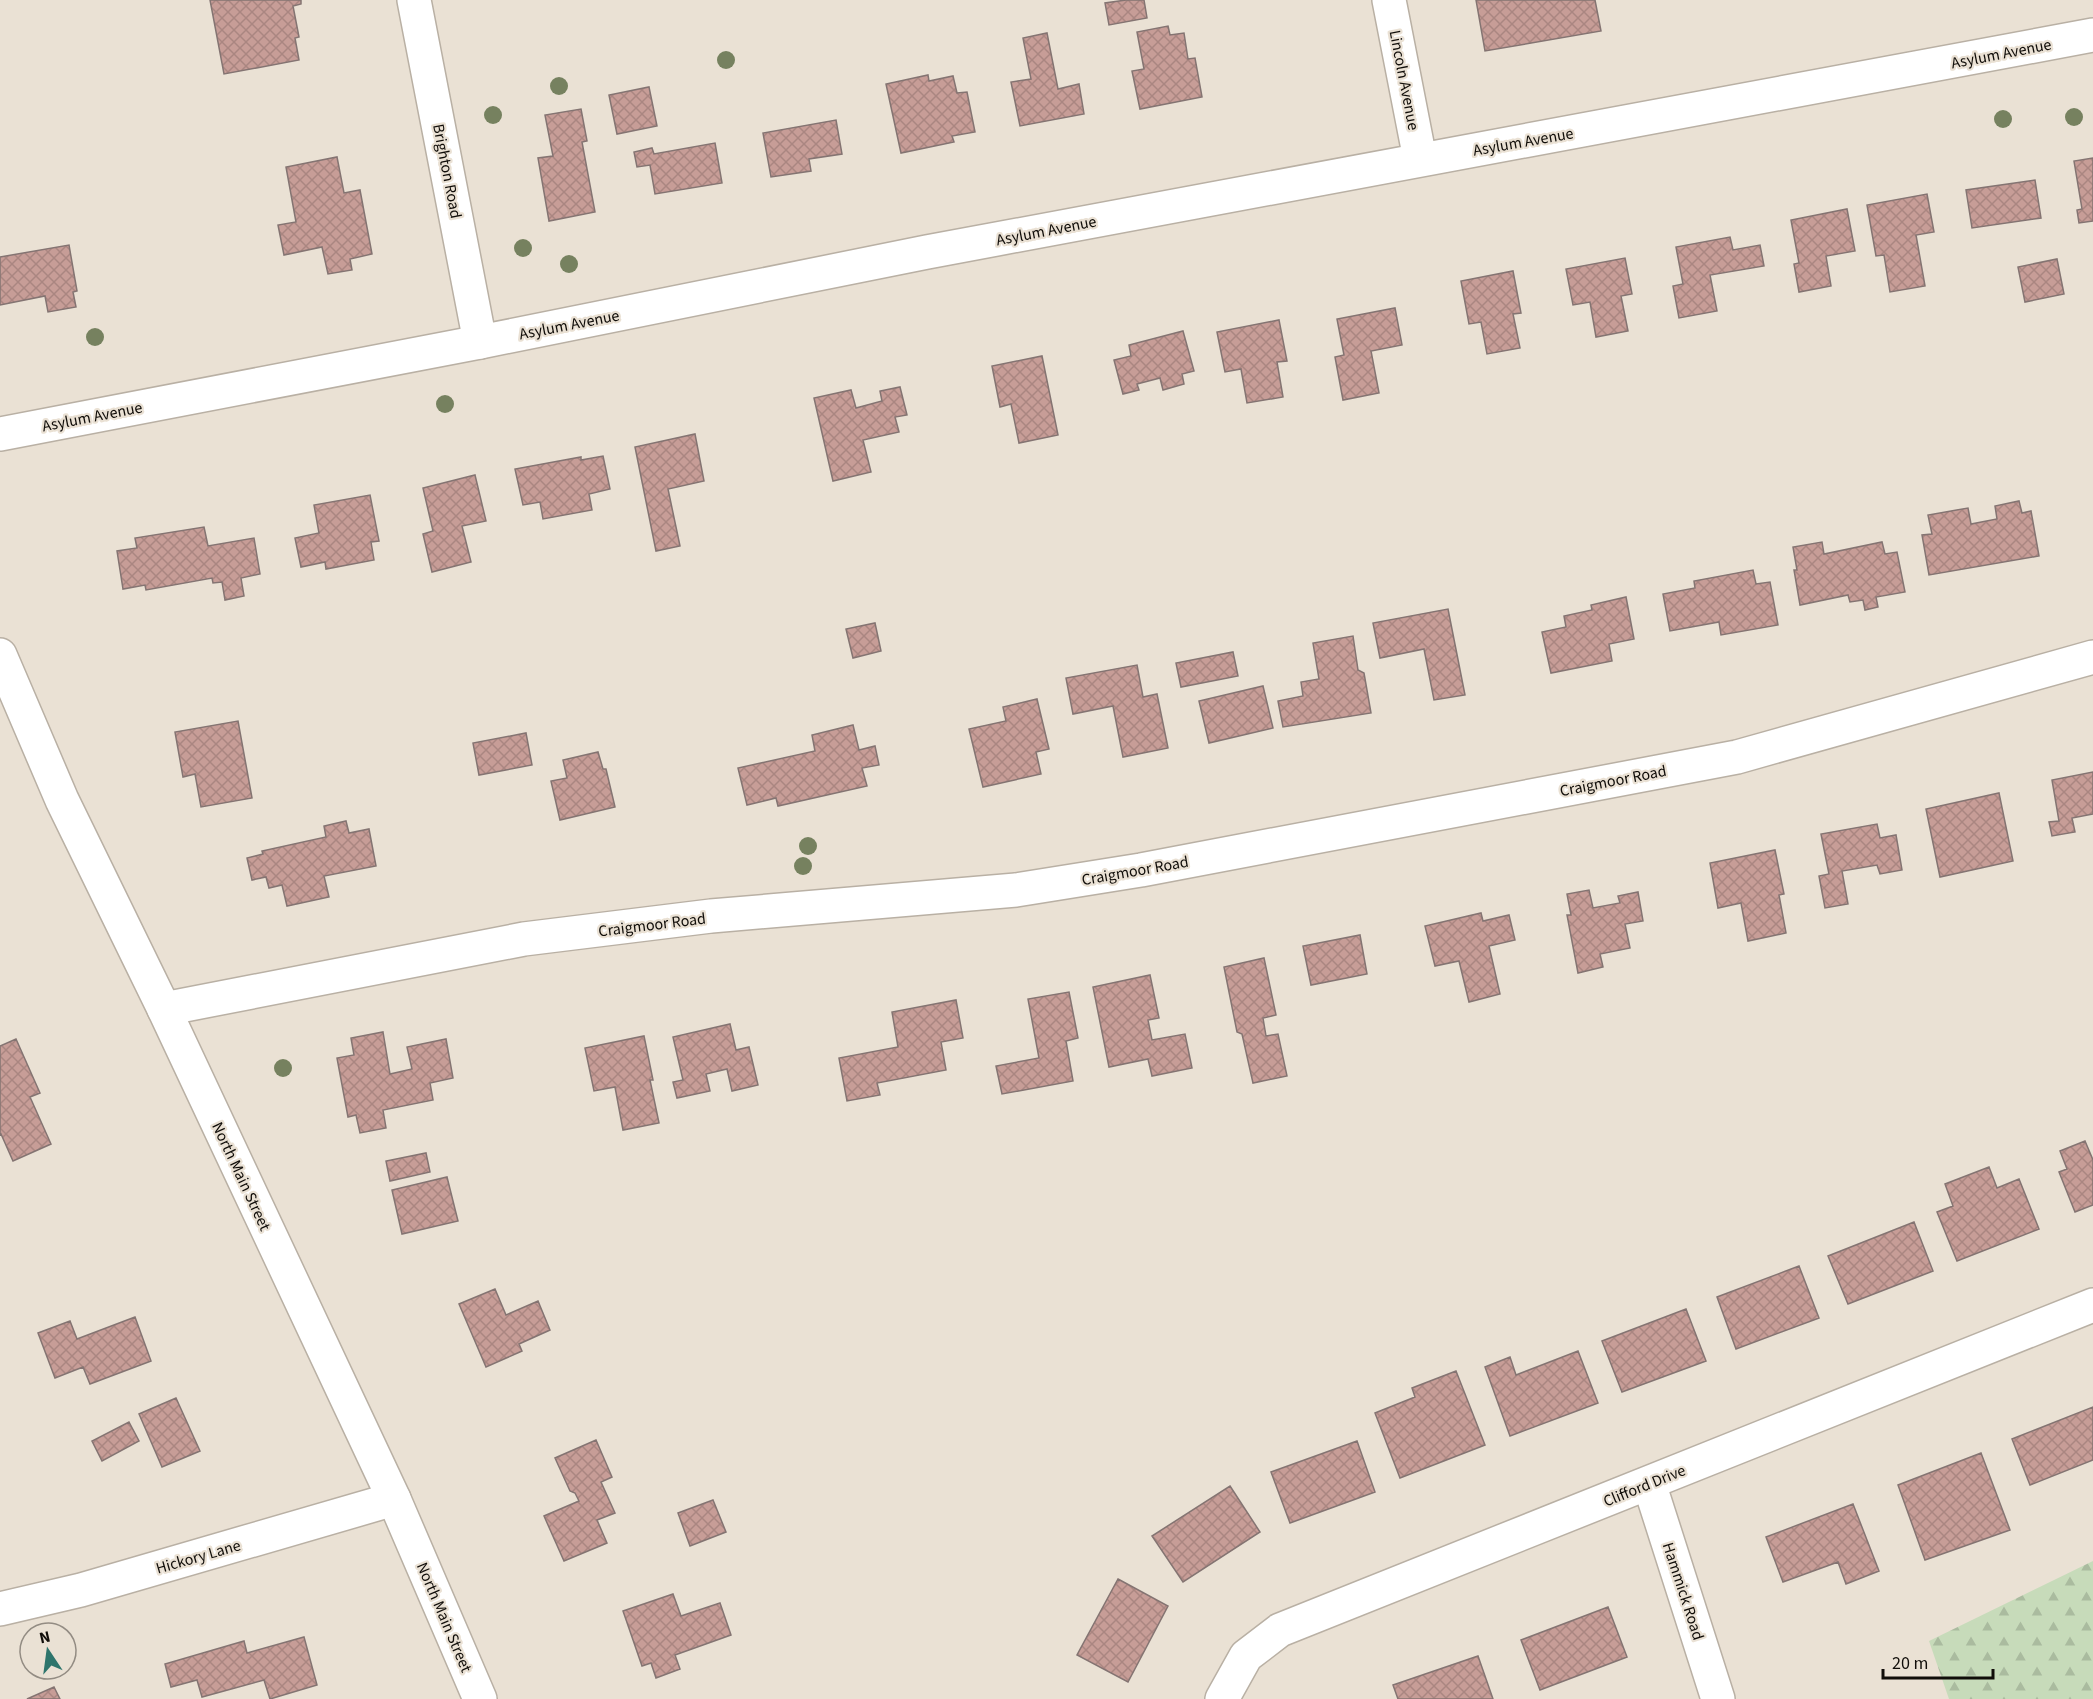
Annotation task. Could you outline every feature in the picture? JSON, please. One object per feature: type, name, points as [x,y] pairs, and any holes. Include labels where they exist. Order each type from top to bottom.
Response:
[{"type":"street","name":"Brighton Road","points":[[414,0],[480,342]]},
{"type":"street","name":"Lincoln Avenue","points":[[1389,0],[1420,159]]},
{"type":"street","name":"Asylum Avenue","points":[[0,435],[916,255],[2093,35]]},
{"type":"street","name":"North Main Street","points":[[0,654],[62,800],[164,1009],[394,1499],[480,1699]]},
{"type":"street","name":"Craigmoor Road","points":[[164,1009],[524,939],[711,916],[1016,890],[1141,870],[1737,757],[2093,657]]},
{"type":"street","name":"Clifford Drive","points":[[1222,1699],[1246,1656],[1280,1630],[2093,1305]]},
{"type":"street","name":"Hammick Road","points":[[1649,1483],[1718,1699]]},
{"type":"street","name":"Hickory Lane","points":[[0,1609],[81,1590],[394,1499]]},
{"type":"green space","points":[[2093,1561],[2093,1699],[1949,1699],[1929,1641]]},
{"type":"building","points":[[210,0],[301,0],[301,4],[293,6],[299,37],[295,38],[299,60],[224,74]]},
{"type":"building","points":[[1144,0],[1147,18],[1109,25],[1105,3]]},
{"type":"building","points":[[1476,0],[1595,0],[1601,31],[1485,51]]},
{"type":"building","points":[[1168,26],[1170,35],[1184,33],[1188,59],[1195,58],[1202,97],[1140,109],[1132,71],[1144,69],[1137,32]]},
{"type":"building","points":[[1047,33],[1058,89],[1079,84],[1084,114],[1020,126],[1011,82],[1031,79],[1023,38]]},
{"type":"building","points":[[928,75],[929,81],[953,76],[957,93],[967,92],[975,132],[952,136],[954,142],[901,153],[886,84]]},
{"type":"building","points":[[649,87],[657,126],[617,134],[609,95]]},
{"type":"building","points":[[581,109],[587,141],[582,142],[595,212],[549,221],[538,158],[553,156],[545,115]]},
{"type":"building","points":[[836,120],[842,154],[809,159],[811,171],[771,177],[763,133]]},
{"type":"building","points":[[715,143],[722,183],[655,194],[650,165],[637,167],[634,152],[652,148],[654,154]]},
{"type":"building","points":[[337,157],[344,193],[360,190],[372,254],[350,259],[352,270],[328,274],[322,247],[284,255],[278,225],[296,222],[286,167]]},
{"type":"building","points":[[2093,158],[2093,221],[2079,223],[2077,210],[2082,209],[2074,161]]},
{"type":"building","points":[[2035,180],[2041,218],[1972,228],[1966,190]]},
{"type":"building","points":[[1927,194],[1934,232],[1916,235],[1925,286],[1890,292],[1884,255],[1876,256],[1867,205]]},
{"type":"building","points":[[1847,209],[1855,251],[1826,256],[1831,286],[1799,292],[1794,264],[1799,263],[1791,220]]},
{"type":"building","points":[[1730,237],[1733,250],[1760,245],[1764,266],[1710,275],[1717,311],[1679,318],[1673,286],[1683,284],[1676,247]]},
{"type":"building","points":[[69,245],[77,291],[73,292],[76,307],[48,312],[45,296],[0,305],[0,257]]},
{"type":"building","points":[[1625,258],[1632,294],[1621,296],[1628,331],[1596,337],[1590,302],[1573,305],[1566,269]]},
{"type":"building","points":[[2057,259],[2064,294],[2025,302],[2018,267]]},
{"type":"building","points":[[1513,271],[1521,313],[1513,314],[1520,348],[1487,354],[1481,322],[1469,324],[1461,281]]},
{"type":"building","points":[[1395,308],[1402,345],[1371,351],[1379,393],[1343,400],[1335,357],[1344,355],[1337,319]]},
{"type":"building","points":[[1279,320],[1287,361],[1277,362],[1283,397],[1247,403],[1241,369],[1225,372],[1217,332]]},
{"type":"building","points":[[1183,331],[1194,371],[1182,374],[1184,384],[1163,390],[1160,378],[1137,384],[1139,390],[1123,394],[1114,360],[1131,356],[1129,345]]},
{"type":"building","points":[[1042,356],[1058,435],[1019,443],[1011,404],[1000,407],[992,366]]},
{"type":"building","points":[[900,387],[907,415],[895,417],[899,432],[863,440],[871,472],[833,481],[814,398],[851,390],[856,408],[882,401],[880,391]]},
{"type":"building","points":[[695,434],[704,481],[668,489],[680,546],[656,551],[635,447]]},
{"type":"building","points":[[603,456],[610,489],[589,494],[592,510],[543,519],[540,502],[523,505],[515,469],[581,457],[581,460]]},
{"type":"building","points":[[475,475],[486,521],[462,526],[471,562],[432,572],[423,534],[433,531],[423,488]]},
{"type":"building","points":[[370,495],[379,541],[371,542],[374,560],[326,569],[325,562],[301,567],[295,538],[319,533],[314,505]]},
{"type":"building","points":[[2019,501],[2022,513],[2031,511],[2039,556],[1929,575],[1922,535],[1932,534],[1928,515],[1968,508],[1971,524],[1997,519],[1995,506]]},
{"type":"building","points":[[204,527],[208,546],[254,538],[260,574],[241,578],[244,596],[225,600],[222,582],[213,583],[212,578],[146,590],[145,585],[123,589],[117,551],[137,548],[135,538]]},
{"type":"building","points":[[1822,542],[1824,554],[1882,542],[1885,554],[1897,552],[1905,592],[1876,597],[1878,607],[1865,610],[1863,600],[1850,602],[1848,595],[1800,605],[1793,547]]},
{"type":"building","points":[[1753,570],[1756,584],[1770,582],[1778,625],[1721,635],[1719,622],[1670,631],[1663,594],[1695,588],[1694,581]]},
{"type":"building","points":[[1626,597],[1634,639],[1609,644],[1612,661],[1551,673],[1542,632],[1566,627],[1564,616],[1592,610],[1591,605]]},
{"type":"building","points":[[1448,609],[1465,695],[1434,700],[1424,649],[1380,658],[1373,623]]},
{"type":"building","points":[[875,623],[881,651],[853,658],[846,629]]},
{"type":"building","points":[[1353,636],[1358,670],[1364,673],[1371,713],[1283,727],[1278,701],[1303,696],[1301,682],[1319,679],[1313,643]]},
{"type":"building","points":[[1233,652],[1238,676],[1181,687],[1176,663]]},
{"type":"building","points":[[1137,665],[1143,697],[1157,694],[1168,748],[1123,757],[1113,706],[1073,714],[1066,678]]},
{"type":"building","points":[[1263,686],[1273,728],[1209,743],[1199,701]]},
{"type":"building","points":[[1037,699],[1049,749],[1036,752],[1041,774],[983,787],[969,729],[1006,721],[1003,707]]},
{"type":"building","points":[[238,721],[252,798],[201,807],[195,774],[183,777],[175,732]]},
{"type":"building","points":[[853,725],[859,750],[875,746],[879,765],[862,768],[867,786],[778,806],[776,798],[747,805],[738,768],[815,751],[812,735]]},
{"type":"building","points":[[526,733],[532,765],[479,775],[473,743]]},
{"type":"building","points":[[598,752],[603,769],[606,769],[615,807],[560,820],[551,781],[567,778],[563,760]]},
{"type":"building","points":[[2093,772],[2093,814],[2072,818],[2075,832],[2052,836],[2049,822],[2059,821],[2052,780]]},
{"type":"building","points":[[1999,793],[2013,861],[1940,877],[1926,809]]},
{"type":"building","points":[[346,821],[349,833],[369,829],[376,866],[324,876],[329,897],[287,906],[282,885],[269,888],[266,877],[252,880],[247,858],[263,854],[262,851],[326,837],[324,826]]},
{"type":"building","points":[[1877,824],[1880,838],[1896,835],[1902,870],[1880,874],[1877,865],[1842,871],[1848,904],[1825,908],[1819,876],[1829,874],[1821,834]]},
{"type":"building","points":[[1775,850],[1784,894],[1779,895],[1786,933],[1748,941],[1741,903],[1718,908],[1710,863]]},
{"type":"building","points":[[1589,890],[1593,908],[1620,903],[1618,896],[1638,892],[1643,921],[1625,924],[1630,948],[1600,954],[1603,967],[1578,973],[1567,915],[1571,915],[1567,894]]},
{"type":"building","points":[[1481,913],[1483,921],[1509,915],[1515,940],[1489,946],[1500,994],[1469,1002],[1459,961],[1435,966],[1425,926]]},
{"type":"building","points":[[1360,935],[1367,974],[1311,985],[1303,946]]},
{"type":"building","points":[[1264,958],[1276,1015],[1263,1018],[1266,1036],[1278,1034],[1287,1076],[1253,1083],[1242,1034],[1237,1032],[1224,967]]},
{"type":"building","points":[[1150,975],[1159,1018],[1148,1020],[1152,1040],[1185,1034],[1192,1068],[1152,1076],[1148,1059],[1109,1067],[1093,987]]},
{"type":"building","points":[[1069,992],[1078,1038],[1066,1041],[1073,1081],[1002,1094],[996,1066],[1039,1058],[1028,999]]},
{"type":"building","points":[[956,1000],[963,1038],[941,1042],[946,1070],[877,1083],[880,1095],[847,1101],[839,1058],[898,1047],[892,1012]]},
{"type":"building","points":[[730,1024],[736,1050],[749,1047],[758,1085],[732,1091],[727,1069],[706,1074],[710,1091],[677,1098],[673,1082],[683,1080],[673,1037]]},
{"type":"building","points":[[383,1032],[390,1074],[412,1069],[407,1047],[446,1039],[453,1078],[430,1083],[433,1100],[383,1110],[386,1128],[360,1133],[356,1115],[348,1117],[337,1058],[354,1055],[351,1038]]},
{"type":"building","points":[[644,1036],[659,1123],[623,1130],[615,1087],[594,1091],[585,1048]]},
{"type":"building","points":[[16,1039],[40,1093],[30,1097],[51,1144],[13,1161],[0,1135],[0,1046]]},
{"type":"building","points":[[2085,1141],[2093,1160],[2093,1205],[2075,1212],[2059,1172],[2067,1169],[2060,1151]]},
{"type":"building","points":[[426,1153],[430,1172],[390,1181],[386,1161]]},
{"type":"building","points":[[1989,1167],[1997,1188],[2019,1179],[2039,1229],[1957,1261],[1937,1212],[1953,1206],[1945,1184]]},
{"type":"building","points":[[447,1177],[458,1221],[402,1234],[392,1190]]},
{"type":"building","points":[[1914,1222],[1933,1271],[1848,1304],[1828,1256]]},
{"type":"building","points":[[1799,1266],[1819,1318],[1736,1349],[1717,1297]]},
{"type":"building","points":[[495,1289],[506,1315],[538,1301],[550,1330],[519,1344],[522,1351],[486,1367],[459,1304]]},
{"type":"building","points":[[1686,1309],[1706,1361],[1622,1392],[1602,1341]]},
{"type":"building","points":[[135,1317],[151,1361],[90,1384],[83,1367],[55,1378],[38,1333],[70,1321],[77,1339]]},
{"type":"building","points":[[1578,1351],[1598,1403],[1510,1436],[1485,1367],[1510,1357],[1516,1375]]},
{"type":"building","points":[[1456,1371],[1485,1445],[1400,1478],[1375,1413],[1415,1397],[1412,1388]]},
{"type":"building","points":[[176,1398],[200,1451],[162,1467],[139,1414]]},
{"type":"building","points":[[2093,1407],[2093,1460],[2030,1485],[2012,1439]]},
{"type":"building","points":[[129,1422],[139,1441],[102,1461],[92,1441]]},
{"type":"building","points":[[596,1440],[612,1477],[601,1482],[615,1513],[597,1520],[607,1543],[564,1561],[544,1516],[579,1501],[575,1493],[570,1491],[555,1458]]},
{"type":"building","points":[[1357,1441],[1375,1492],[1290,1523],[1271,1472]]},
{"type":"building","points":[[1981,1453],[2010,1530],[1925,1560],[1898,1485]]},
{"type":"building","points":[[1230,1486],[1260,1532],[1183,1582],[1152,1536]]},
{"type":"building","points":[[713,1500],[726,1532],[690,1546],[678,1513]]},
{"type":"building","points":[[1853,1504],[1879,1571],[1846,1584],[1838,1562],[1783,1582],[1766,1537]]},
{"type":"building","points":[[1118,1579],[1168,1606],[1128,1682],[1077,1655]]},
{"type":"building","points":[[673,1594],[681,1616],[720,1603],[731,1635],[675,1655],[680,1669],[656,1678],[651,1663],[642,1666],[623,1611]]},
{"type":"building","points":[[1608,1607],[1627,1657],[1540,1690],[1521,1640]]},
{"type":"building","points":[[304,1637],[317,1685],[270,1699],[264,1680],[202,1697],[197,1680],[171,1687],[165,1664],[244,1641],[247,1653]]},
{"type":"building","points":[[1478,1656],[1493,1699],[1398,1699],[1393,1685]]},
{"type":"building","points":[[54,1687],[60,1699],[27,1699]]}]
